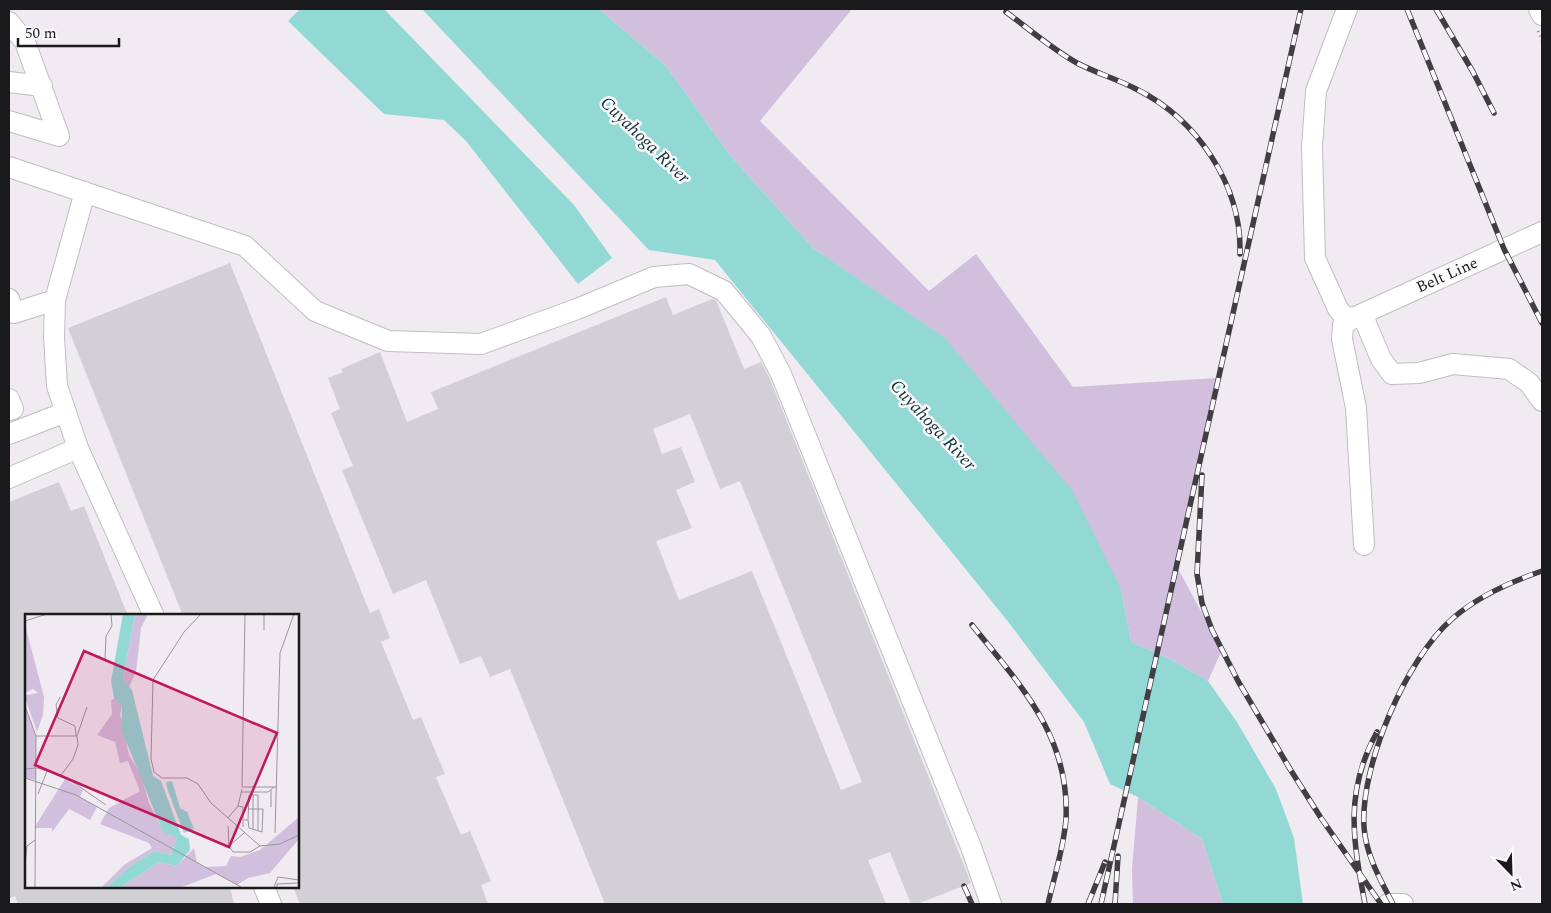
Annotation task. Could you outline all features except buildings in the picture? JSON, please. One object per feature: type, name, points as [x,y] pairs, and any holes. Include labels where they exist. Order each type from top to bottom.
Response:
[{"type":"street","points":[[1348,9],[1316,91],[1312,147],[1316,258],[1338,310],[1344,316],[1357,316]]},
{"type":"street","points":[[1539,9],[1542,15]]},
{"type":"street","points":[[9,22],[25,42],[60,136],[9,121]]},
{"type":"street","points":[[9,82],[42,86]]},
{"type":"street","points":[[9,167],[245,246],[315,312],[388,342],[481,344],[577,309],[654,276],[689,274],[724,291],[761,336],[781,374],[971,847],[991,904]]},
{"type":"street","points":[[85,192],[55,300],[54,337],[57,386],[78,448],[153,614]]},
{"type":"street","name":"Belt Line","points":[[1357,316],[1542,232]]},
{"type":"street","points":[[9,299],[14,313],[55,300]]},
{"type":"street","points":[[1357,316],[1381,360],[1392,374],[1420,373],[1453,364],[1509,369],[1530,383],[1542,401]]},
{"type":"street","points":[[1357,316],[1343,325],[1342,338],[1356,408],[1364,545]]},
{"type":"street","points":[[9,399],[13,409],[9,410]]},
{"type":"street","points":[[9,434],[66,412]]},
{"type":"street","points":[[9,478],[78,448]]},
{"type":"street","points":[[264,888],[271,904]]},
{"type":"street","points":[[1388,904],[1403,904]]},
{"type":"shaded area","points":[[599,9],[852,9],[760,121],[929,291],[976,254],[1073,387],[1217,378],[1176,565],[1222,650],[1208,681],[1170,659],[1131,642],[1121,589],[945,339],[813,248],[729,154],[666,66]]},
{"type":"shaded area","points":[[1138,797],[1202,839],[1223,904],[1133,904],[1132,869]]},
{"type":"water","points":[[300,9],[384,9],[574,205],[612,258],[578,284],[466,141],[444,120],[384,114],[288,21]]},
{"type":"water","name":"Cuyahoga River","points":[[422,9],[599,9],[666,66],[729,154],[813,248],[945,338],[1072,490],[1121,589],[1131,642],[1170,659],[1208,681],[1237,722],[1276,789],[1294,838],[1303,904],[1223,904],[1202,839],[1138,797],[1110,784],[1084,722],[1006,619],[715,260],[649,250]]},
{"type":"railway","points":[[1101,904],[1301,9]]},
{"type":"railway","points":[[1407,9],[1504,249],[1542,323]]},
{"type":"railway","points":[[1436,9],[1473,72],[1494,113]]},
{"type":"railway","points":[[1006,12],[1077,63],[1129,85],[1158,102],[1196,136],[1212,157],[1224,179],[1233,203],[1239,228],[1240,254]]},
{"type":"railway","points":[[1202,475],[1197,574],[1202,603],[1212,630],[1238,681],[1290,769],[1321,818],[1381,904]]},
{"type":"railway","points":[[1393,904],[1371,857],[1364,827],[1365,802],[1370,774],[1389,715],[1418,660],[1435,637],[1452,619],[1473,603],[1495,591],[1542,571]]},
{"type":"railway","points":[[972,625],[1024,691],[1051,737],[1060,762],[1065,789],[1066,819],[1061,851],[1048,904]]},
{"type":"railway","points":[[1365,904],[1357,859],[1354,816],[1360,775],[1377,732]]},
{"type":"railway","points":[[1115,904],[1118,856]]},
{"type":"railway","points":[[1088,904],[1105,862]]},
{"type":"railway","points":[[964,886],[972,904]]}]
